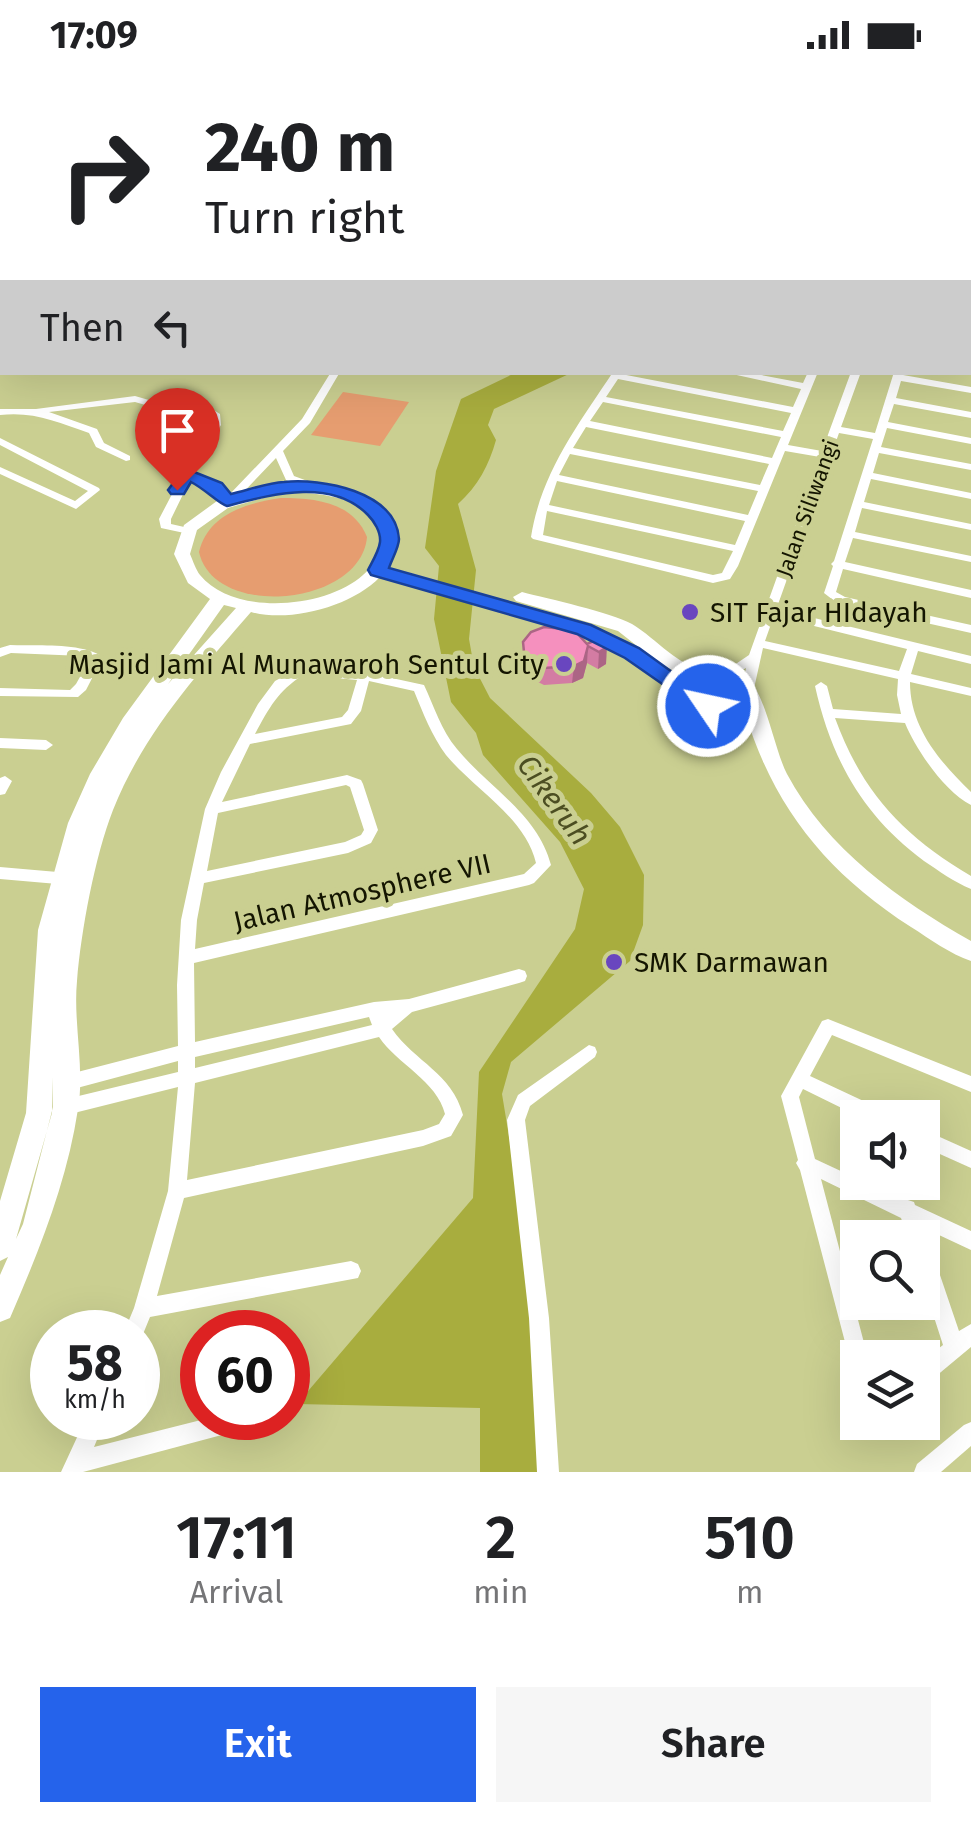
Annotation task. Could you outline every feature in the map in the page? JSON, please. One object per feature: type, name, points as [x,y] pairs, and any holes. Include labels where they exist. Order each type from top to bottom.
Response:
[{"type":"main road","points":[[283,487],[346,494],[369,506],[384,522],[390,541],[381,566],[348,592],[307,606],[246,606],[218,599],[188,575],[182,561],[189,531],[229,500],[283,487]]},
{"type":"main road","points":[[381,566],[605,619],[637,636],[666,660],[740,682],[749,695],[768,754]]},
{"type":"main road","points":[[483,593],[602,637],[749,726],[790,797],[846,865],[911,916],[971,952]]},
{"type":"main road","points":[[0,1308],[36,1225],[66,1095],[65,981],[72,879],[100,774],[148,696],[187,648],[218,599]]},
{"type":"main road","points":[[0,1246],[39,1113],[49,930],[119,773],[172,691],[246,606]]},
{"type":"main road","points":[[666,660],[722,674]]},
{"type":"main road","points":[[704,702],[699,690],[722,674]]},
{"type":"main road","points":[[728,712],[744,707],[749,695]]},
{"type":"street","points":[[184,473],[216,487],[229,500],[306,421],[333,375]]},
{"type":"street","points":[[616,375],[583,423],[554,476],[537,537],[627,561],[722,579],[739,549],[812,375]]},
{"type":"street","points":[[622,375],[797,411]]},
{"type":"street","points":[[743,375],[807,387]]},
{"type":"street","name":"Jalan Siliwangi","points":[[749,695],[757,646],[855,375]]},
{"type":"street","points":[[971,390],[898,375],[837,564],[831,595],[971,629]]},
{"type":"street","points":[[600,398],[784,441],[826,455]]},
{"type":"street","points":[[0,412],[135,399],[173,410],[209,410],[216,414],[216,425],[184,473]]},
{"type":"street","points":[[890,400],[971,415]]},
{"type":"street","points":[[40,410],[70,426],[93,431],[100,445],[126,458]]},
{"type":"street","points":[[583,423],[776,462]]},
{"type":"street","points":[[882,424],[971,441]]},
{"type":"street","points":[[835,429],[971,467]]},
{"type":"street","points":[[0,442],[96,490],[76,506],[0,470]]},
{"type":"street","points":[[568,450],[764,489]]},
{"type":"street","points":[[278,452],[290,478],[317,488]]},
{"type":"street","points":[[184,473],[186,478],[165,526],[189,531]]},
{"type":"street","points":[[866,475],[971,496]]},
{"type":"street","points":[[554,476],[752,519]]},
{"type":"street","points":[[857,504],[971,528]]},
{"type":"street","points":[[545,506],[739,549]]},
{"type":"street","points":[[847,534],[971,559]]},
{"type":"street","points":[[837,564],[971,594]]},
{"type":"street","points":[[810,621],[971,660]]},
{"type":"street","points":[[722,674],[757,646],[848,661],[971,692]]},
{"type":"street","points":[[914,646],[908,676],[912,720],[920,740],[971,800]]},
{"type":"street","points":[[0,692],[73,694],[82,687],[97,658],[84,652],[2,651]]},
{"type":"street","points":[[246,740],[346,721],[354,712],[364,676],[304,670],[280,684],[246,740],[212,808],[196,880],[186,958],[187,1080],[177,1190],[144,1308],[351,1271]]},
{"type":"street","name":"Jalan Atmosphere VII","points":[[186,958],[529,879],[544,865],[538,845],[449,749],[419,688],[364,676]]},
{"type":"street","points":[[822,686],[826,713],[844,765],[880,812],[933,860],[971,883]]},
{"type":"street","points":[[826,713],[912,720]]},
{"type":"street","points":[[0,743],[46,745]]},
{"type":"street","points":[[196,880],[348,846],[370,835],[356,784],[346,780],[212,808]]},
{"type":"street","points":[[0,873],[72,879]]},
{"type":"street","points":[[39,1113],[66,1095],[187,1051],[374,1010],[409,1006],[519,976]]},
{"type":"street","points":[[41,1088],[66,1095],[187,1080],[379,1030],[409,1006]]},
{"type":"street","points":[[177,1190],[423,1138],[445,1130],[454,1114],[450,1096],[404,1058],[379,1030],[374,1010]]},
{"type":"street","points":[[853,1340],[790,1102],[823,1029],[834,1026],[971,1084]]},
{"type":"street","points":[[548,1472],[539,1318],[516,1120],[524,1101],[590,1052]]},
{"type":"street","points":[[800,1080],[842,1100]]},
{"type":"street","points":[[940,1145],[971,1160]]},
{"type":"street","points":[[805,1163],[971,1241]]},
{"type":"street","points":[[907,1208],[911,1220]]},
{"type":"street","points":[[940,1304],[954,1348]]},
{"type":"street","points":[[940,1360],[971,1334]]},
{"type":"street","points":[[925,1472],[971,1432]]},
{"type":"street","points":[[74,1467],[180,1437]]},
{"type":"street","points":[[74,1467],[86,1440]]},
{"type":"shaded area","points":[[343,392],[409,402],[380,446],[311,435]]},
{"type":"shaded area","points":[[281,498],[332,504],[352,516],[367,537],[359,560],[340,578],[315,590],[286,596],[257,595],[231,588],[210,574],[199,552],[211,528],[242,507]]},
{"type":"water","name":"Cikeruh","points":[[511,375],[567,375],[494,409],[488,425],[496,440],[490,458],[477,482],[458,504],[476,570],[469,639],[474,667],[490,698],[591,793],[620,827],[644,875],[643,925],[630,961],[511,1062],[502,1094],[539,1318],[548,1472],[480,1472],[480,1408],[310,1404],[310,1389],[473,1198],[479,1072],[575,929],[584,889],[560,842],[483,755],[476,733],[451,702],[434,619],[439,566],[425,548],[436,471],[461,399]]},
{"type":"building","points":[[544,627],[574,630],[587,644],[598,639],[607,647],[599,652],[588,646],[584,661],[574,666],[544,668],[530,661],[523,642],[531,632]]},
{"type":"place","name":"SIT Fajar HIdayah","points":[[690,612]]},
{"type":"place","name":"Masjid Jami Al Munawaroh Sentul City","points":[[564,664]]},
{"type":"place","name":"SMK Darmawan","points":[[614,962]]},
{"type":"route","points":[[177,490],[186,478],[184,473],[216,487],[227,501],[250,492],[283,487],[346,494],[369,506],[384,522],[390,541],[385,561],[378,570],[584,629],[621,646],[708,706]]}]
